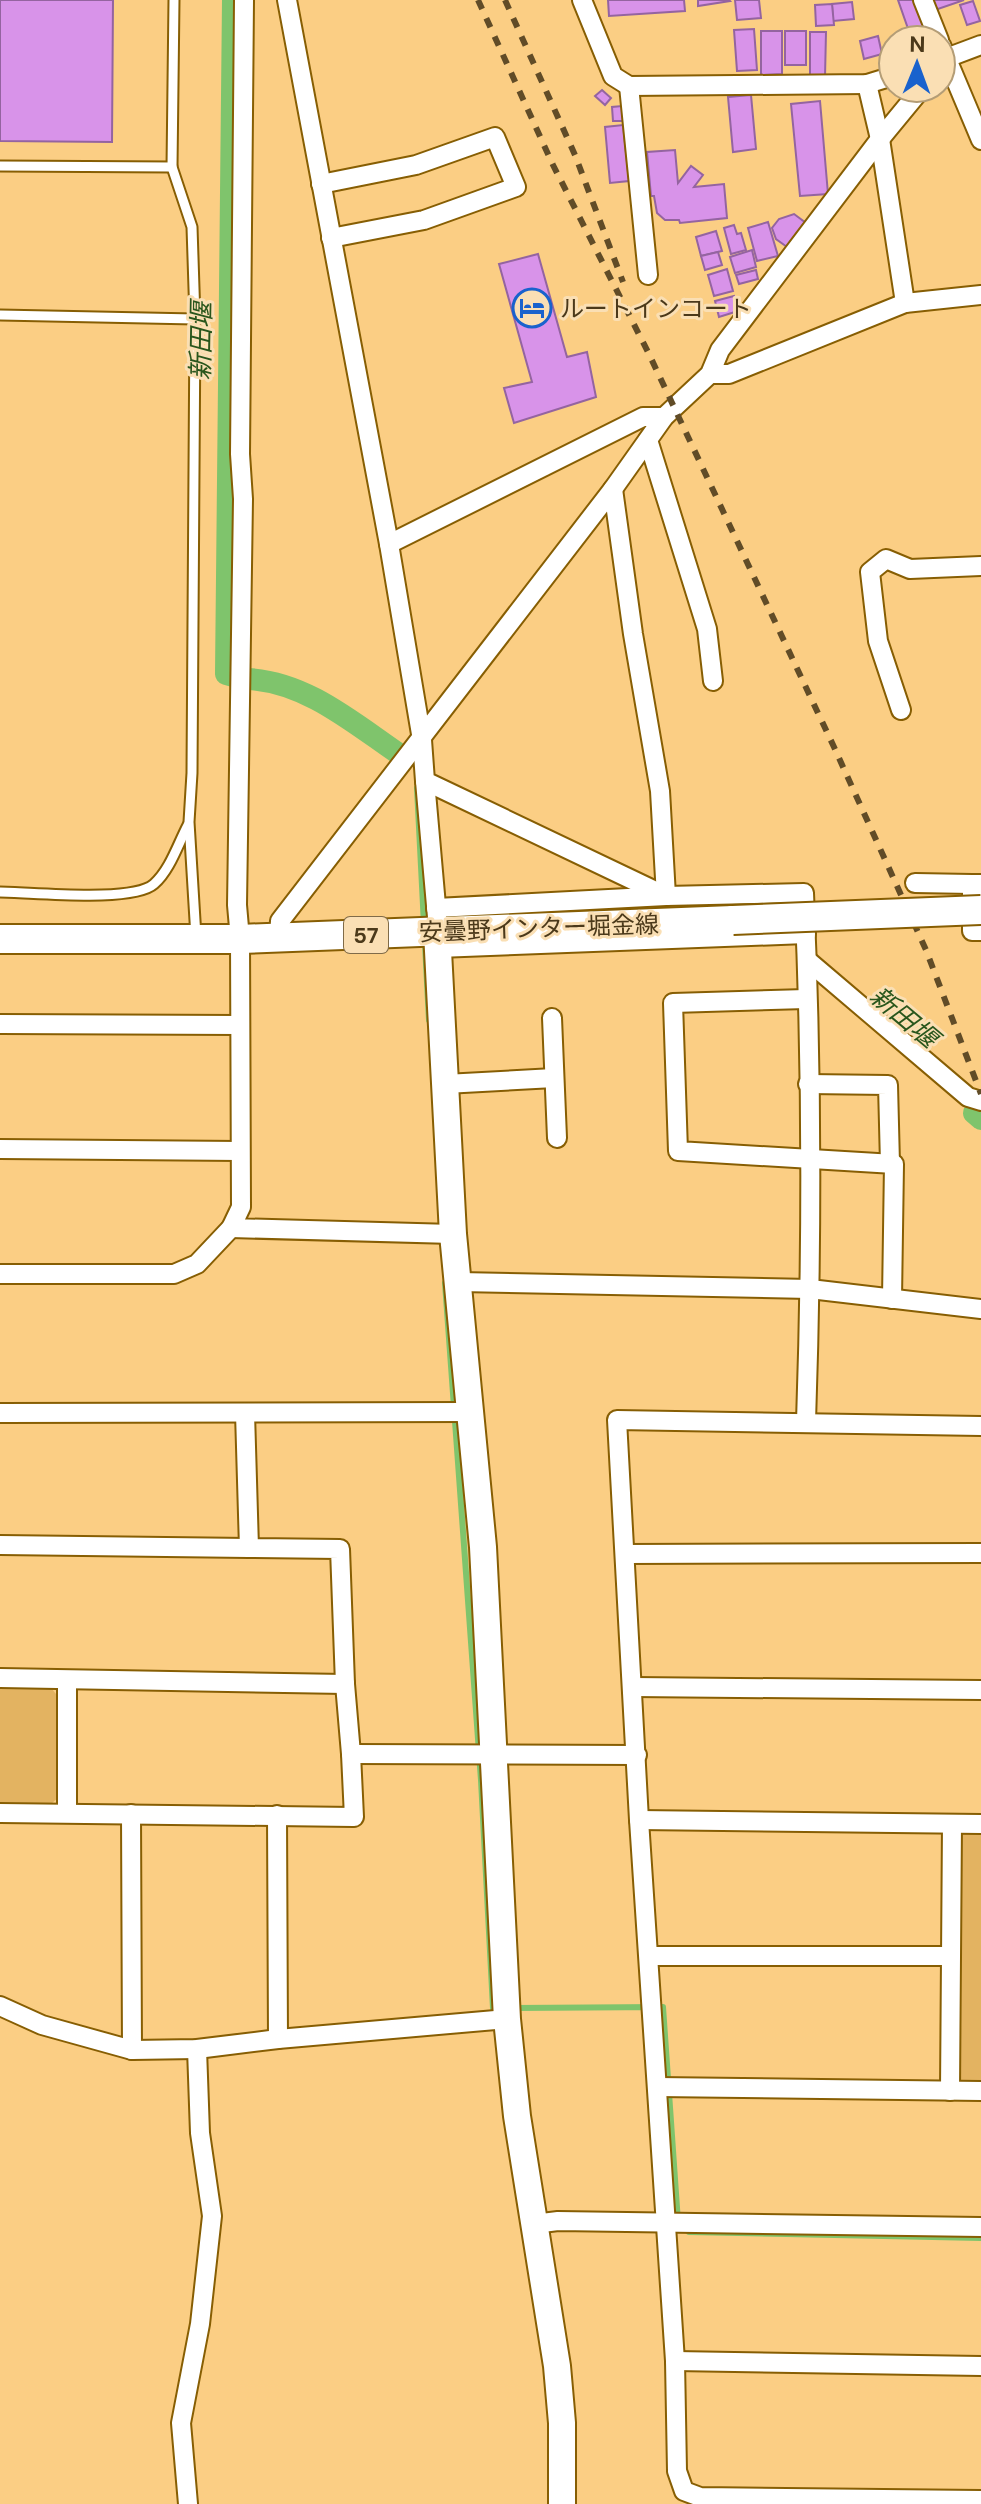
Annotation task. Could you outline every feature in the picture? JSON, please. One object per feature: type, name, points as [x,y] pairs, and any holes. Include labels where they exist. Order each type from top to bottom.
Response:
[{"type":"main road","name":"安曇野インター堀金線","points":[[0,939],[279,938],[437,929],[733,920],[978,892]]},
{"type":"street","points":[[0,1274],[174,1274],[197,1264],[231,1228],[241,1207],[240,939],[237,905],[243,499],[240,438],[244,0]]},
{"type":"street","points":[[287,0],[389,544],[422,740],[437,929],[453,1234],[483,1547],[507,2019],[517,2116],[557,2366],[562,2423],[562,2504]]},
{"type":"street","points":[[582,0],[613,76],[629,86],[867,84],[877,81]]},
{"type":"street","points":[[923,0],[932,24]]},
{"type":"street","points":[[957,50],[981,45]]},
{"type":"street","points":[[867,84],[880,139],[905,303]]},
{"type":"street","points":[[629,86],[648,275]]},
{"type":"street","points":[[957,86],[981,140]]},
{"type":"street","points":[[279,938],[280,921],[422,740],[664,417],[710,374],[720,350],[909,104]]},
{"type":"street","points":[[321,184],[416,165],[495,137],[516,187],[424,220],[331,238]]},
{"type":"street","points":[[710,374],[729,374],[905,303],[981,295]]},
{"type":"street","points":[[389,544],[643,417],[664,417]]},
{"type":"street","points":[[648,440],[707,629],[713,681]]},
{"type":"street","points":[[613,489],[633,634],[660,791],[666,896]]},
{"type":"street","points":[[901,710],[878,641],[870,572],[886,559],[910,569],[981,566]]},
{"type":"street","points":[[425,781],[666,896]]},
{"type":"street","points":[[915,883],[978,892],[972,931],[981,931]]},
{"type":"street","points":[[437,929],[666,896],[804,893],[810,1289],[806,1422]]},
{"type":"street","points":[[437,929],[806,934]]},
{"type":"street","points":[[807,960],[968,1097],[981,1101]]},
{"type":"street","points":[[806,999],[673,1003],[678,1151],[894,1164],[892,1299]]},
{"type":"street","points":[[552,1018],[557,1138]]},
{"type":"street","points":[[0,1024],[240,1025]]},
{"type":"street","points":[[445,1084],[554,1078]]},
{"type":"street","points":[[808,1084],[888,1085],[890,1164]]},
{"type":"street","points":[[0,1149],[240,1151]]},
{"type":"street","points":[[231,1228],[453,1234]]},
{"type":"street","points":[[459,1282],[810,1289],[981,1309]]},
{"type":"street","points":[[0,1413],[469,1412]]},
{"type":"street","points":[[245,1413],[249,1548]]},
{"type":"street","points":[[981,1426],[617,1420],[639,1820],[675,2361],[679,2483],[690,2495],[981,2500]]},
{"type":"street","points":[[0,1545],[340,1549],[354,1817],[0,1813]]},
{"type":"street","points":[[625,1554],[981,1553]]},
{"type":"street","points":[[0,1678],[345,1684]]},
{"type":"street","points":[[67,1680],[67,1813]]},
{"type":"street","points":[[633,1687],[981,1690]]},
{"type":"street","points":[[351,1754],[637,1755]]},
{"type":"street","points":[[131,1814],[132,2050]]},
{"type":"street","points":[[277,1815],[278,2039]]},
{"type":"street","points":[[639,1820],[981,1824]]},
{"type":"street","points":[[950,2091],[952,1824]]},
{"type":"street","points":[[649,1956],[950,1956]]},
{"type":"street","points":[[0,2006],[42,2025],[132,2050],[197,2049],[507,2019]]},
{"type":"street","points":[[188,2504],[181,2423],[200,2324],[212,2216],[200,2133],[197,2049]]},
{"type":"street","points":[[657,2087],[981,2091]]},
{"type":"street","points":[[534,2224],[558,2221],[981,2227]]},
{"type":"street","points":[[675,2361],[981,2366]]},
{"type":"lane","points":[[174,0],[172,167],[192,227],[195,319],[192,773],[189,822],[196,940]]},
{"type":"lane","points":[[0,166],[172,167]]},
{"type":"lane","points":[[0,315],[195,319]]},
{"type":"lane","points":[[0,892],[128,895],[153,885],[168,864],[189,822]]},
{"type":"shaded area","points":[[0,1688],[52,1689],[60,1699],[60,1796],[51,1804],[0,1802]]},
{"type":"shaded area","points":[[962,1834],[981,1834],[981,2081],[961,2081]]},
{"type":"building","points":[[0,0],[113,0],[112,142],[0,141]]},
{"type":"building","points":[[608,0],[684,0],[685,11],[609,16]]},
{"type":"building","points":[[698,0],[729,0],[730,1],[698,6]]},
{"type":"building","points":[[735,0],[759,0],[761,18],[737,20]]},
{"type":"building","points":[[898,0],[920,0],[929,24],[906,24]]},
{"type":"building","points":[[931,0],[964,0],[935,10]]},
{"type":"building","points":[[973,1],[980,21],[967,25],[960,5]]},
{"type":"building","points":[[852,2],[854,19],[833,21],[832,4]]},
{"type":"building","points":[[832,4],[834,25],[816,26],[815,5]]},
{"type":"building","points":[[754,29],[757,70],[737,71],[734,30]]},
{"type":"building","points":[[761,31],[782,31],[782,74],[761,75]]},
{"type":"building","points":[[785,31],[806,31],[806,65],[785,65]]},
{"type":"building","points":[[810,32],[826,32],[825,77],[810,76]]},
{"type":"building","points":[[877,36],[877,55],[864,59],[860,41]]},
{"type":"building","points":[[602,90],[611,98],[605,105],[595,96]]},
{"type":"building","points":[[751,95],[756,149],[733,152],[728,97]]},
{"type":"building","points":[[820,101],[828,194],[800,196],[791,104]]},
{"type":"building","points":[[622,106],[623,121],[613,121],[612,107]]},
{"type":"building","points":[[623,125],[629,181],[610,183],[605,127]]},
{"type":"building","points":[[675,150],[678,183],[691,166],[703,175],[694,187],[724,184],[727,218],[680,223],[679,220],[665,220],[657,213],[654,196],[651,196],[647,152]]},
{"type":"building","points":[[794,214],[806,223],[787,247],[776,239],[772,228],[779,219]]},
{"type":"building","points":[[768,222],[778,256],[757,261],[748,228]]},
{"type":"building","points":[[734,225],[737,234],[741,233],[746,250],[731,254],[724,228]]},
{"type":"building","points":[[716,231],[722,251],[701,256],[696,237]]},
{"type":"building","points":[[752,250],[756,267],[735,273],[730,257]]},
{"type":"building","points":[[718,252],[722,265],[705,270],[701,256]]},
{"type":"building","name":"ルートインコート","points":[[538,254],[567,357],[587,352],[596,397],[514,423],[504,388],[532,382],[499,264]]},
{"type":"building","points":[[727,269],[733,291],[714,296],[708,275]]},
{"type":"building","points":[[756,270],[758,279],[739,284],[736,275]]},
{"type":"building","points":[[734,296],[738,311],[719,317],[715,301]]},
{"type":"waterway","name":"新田堰","points":[[233,0],[226,674],[233,676]]},
{"type":"waterway","name":"新田堰","points":[[248,679],[289,687],[309,696],[399,754]]},
{"type":"waterway","points":[[417,788],[424,925]]},
{"type":"waterway","points":[[425,944],[429,1020]]},
{"type":"waterway","name":"新田堰","points":[[974,1113],[981,1119]]},
{"type":"waterway","points":[[445,1283],[481,1780],[493,2008],[499,2008]]},
{"type":"waterway","points":[[514,2008],[663,2007],[678,2222]]},
{"type":"waterway","points":[[689,2232],[981,2238]]},
{"type":"railway","points":[[478,0],[553,165],[649,354],[834,747],[926,950],[981,1094]]},
{"type":"railway","points":[[505,0],[575,155],[623,282]]},
{"type":"place","name":"ルートインコート","points":[[532,308]]}]
